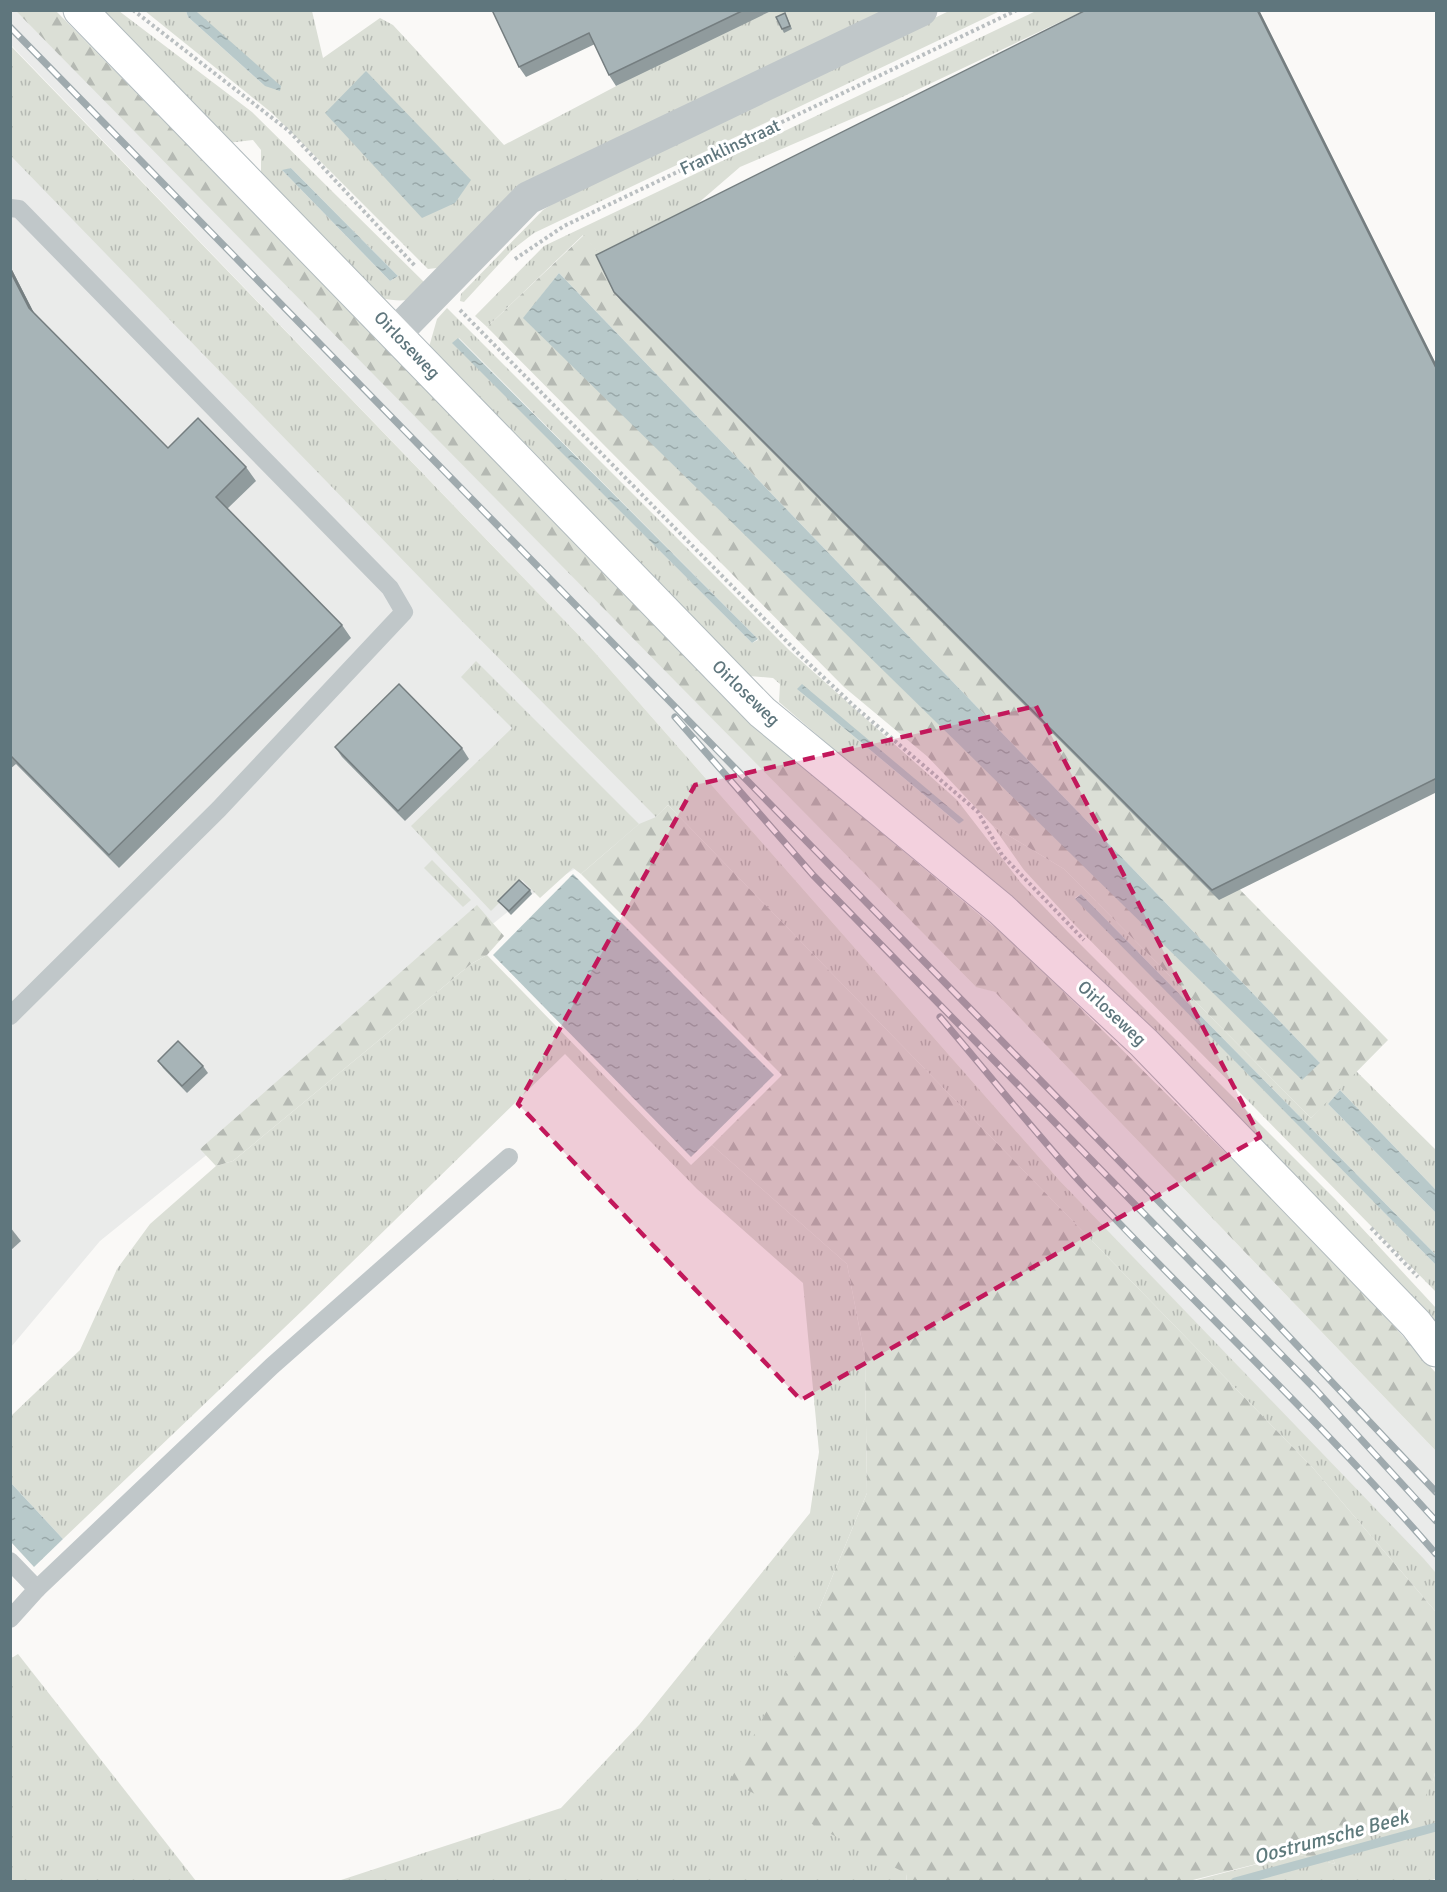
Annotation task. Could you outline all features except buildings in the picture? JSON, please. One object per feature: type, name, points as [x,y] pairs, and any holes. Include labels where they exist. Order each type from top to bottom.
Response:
[{"type":"street","name":"Oirloseweg","points":[[80,10],[762,712],[1000,909],[1144,1043],[1416,1324],[1437,1350]]},
{"type":"street","points":[[396,333],[440,291],[528,198],[921,10]]},
{"type":"lane","points":[[10,208],[19,209],[390,588],[404,612],[219,809],[10,1016]]},
{"type":"lane","points":[[10,1618],[37,1589],[272,1365],[508,1157]]},
{"type":"lane","points":[[10,1561],[37,1589]]},
{"type":"path","points":[[133,10],[289,131],[440,291],[801,656],[854,706],[978,812],[1002,855],[1092,948]]},
{"type":"path","name":"Franklinstraat","points":[[510,262],[564,226],[1017,10]]},
{"type":"path","points":[[463,313],[471,304]]},
{"type":"path","points":[[1367,1225],[1422,1282]]},
{"type":"highlighted area","points":[[1036,706],[1260,1137],[801,1400],[518,1104],[695,785]]},
{"type":"shaded area","points":[[11,11],[16,11],[88,83],[975,986],[995,992],[1436,1451],[1436,1573],[1059,1180],[591,648],[11,45]]},
{"type":"shaded area","points":[[11,149],[665,807],[657,820],[521,901],[100,1241],[11,1347]]},
{"type":"green space","points":[[16,11],[56,11],[737,705],[890,840],[1023,951],[1344,1271],[1436,1373],[1436,1451],[995,992],[976,987]]},
{"type":"green space","points":[[93,11],[119,11],[252,112],[429,287],[412,299],[380,298],[261,178],[261,150],[253,140],[227,143]],"holes":[[[291,168],[398,276],[390,281],[283,171]]]},
{"type":"green space","points":[[145,11],[186,11],[188,17],[265,86],[196,11],[312,11],[323,58],[380,18],[393,25],[504,145],[759,11],[889,11],[437,268],[428,269],[272,113]]},
{"type":"green space","points":[[949,11],[1000,11],[534,233],[512,250],[464,302],[460,301],[461,294],[543,210],[563,197]]},
{"type":"green space","points":[[1036,11],[1083,11],[900,98],[740,167],[616,274],[583,235],[487,327],[475,316],[544,246]]},
{"type":"green space","points":[[10,45],[591,648],[1059,1180],[1424,1559],[1436,1573],[1436,1612],[1313,1468],[668,805],[656,817],[457,616],[11,156]]},
{"type":"green space","points":[[584,235],[616,274],[1193,842],[1388,1040],[1311,1118],[1064,869],[993,826],[928,757],[844,687],[487,327]],"holes":[[[559,273],[1319,1062],[1302,1079],[524,318]]]},
{"type":"green space","points":[[447,308],[789,650],[957,800],[1021,883],[1335,1199],[1436,1308],[1436,1325],[1039,922],[1002,894],[779,702],[780,684],[773,678],[749,676],[427,354],[437,319]],"holes":[[[459,338],[758,639],[758,640],[752,643],[453,343]],[[797,689],[963,820],[959,824]]]},
{"type":"green space","points":[[476,661],[639,824],[581,874],[573,868],[540,898],[522,880],[491,911],[411,826],[512,728],[461,677]]},
{"type":"green space","points":[[668,805],[1313,1468],[1436,1612],[1436,1768],[1433,1782],[1417,1812],[1391,1821],[1352,1828],[1329,1849],[1335,1864],[1296,1854],[1189,1881],[906,1882],[907,1874],[730,1781],[816,1616],[867,1493],[865,1357],[847,1264],[712,1145],[782,1075],[581,874],[639,824],[656,817]]},
{"type":"green space","points":[[993,826],[1064,869],[1311,1118],[1355,1070],[1436,1150],[1436,1190],[1340,1090],[1328,1104],[1436,1213],[1436,1255],[1081,894],[1075,898],[1436,1265],[1436,1292],[1074,924],[1024,870]]},
{"type":"green space","points":[[432,860],[471,900],[463,907],[424,868]]},
{"type":"green space","points":[[477,905],[504,936],[487,955],[471,964],[233,1161],[216,1166],[200,1149]]},
{"type":"green space","points":[[487,955],[691,1165],[712,1145],[847,1264],[865,1357],[867,1493],[816,1616],[907,1874],[906,1881],[338,1881],[561,1808],[639,1725],[810,1513],[819,1452],[803,1283],[697,1189],[565,1054],[305,1308],[63,1539],[11,1483],[11,1416],[80,1350],[117,1269],[150,1224],[216,1166],[233,1161],[471,964]]},
{"type":"green space","points":[[18,1654],[196,1881],[11,1881],[10,1659]]},
{"type":"green space","points":[[1436,1768],[1436,1879],[1424,1882],[1189,1882],[1296,1854],[1335,1864],[1329,1849],[1352,1828],[1391,1821],[1433,1782]]},
{"type":"water","points":[[186,11],[196,11],[281,86],[280,91],[265,86],[188,17]]},
{"type":"water","points":[[366,71],[471,180],[455,203],[422,218],[325,113]]},
{"type":"water","points":[[291,168],[398,276],[390,281],[282,170]]},
{"type":"water","points":[[559,273],[1320,1063],[1302,1080],[523,318]]},
{"type":"water","points":[[458,338],[758,639],[752,643],[452,343]]},
{"type":"water","points":[[802,684],[964,820],[959,824],[797,689]]},
{"type":"water","points":[[573,874],[774,1075],[691,1157],[493,955]]},
{"type":"water","points":[[1081,894],[1436,1255],[1436,1265],[1075,899]]},
{"type":"water","points":[[1340,1090],[1436,1190],[1436,1213],[1328,1104]]},
{"type":"water","points":[[11,1483],[63,1539],[34,1567],[11,1542]]},
{"type":"waterway","name":"Oostrumsche Beek","points":[[1235,1882],[1436,1827]]},
{"type":"railway","points":[[10,27],[1224,1268],[1436,1492]]},
{"type":"railway","points":[[675,717],[813,875],[1316,1390],[1436,1521]]},
{"type":"railway","points":[[940,1017],[1081,1183],[1350,1459],[1436,1554]]}]
